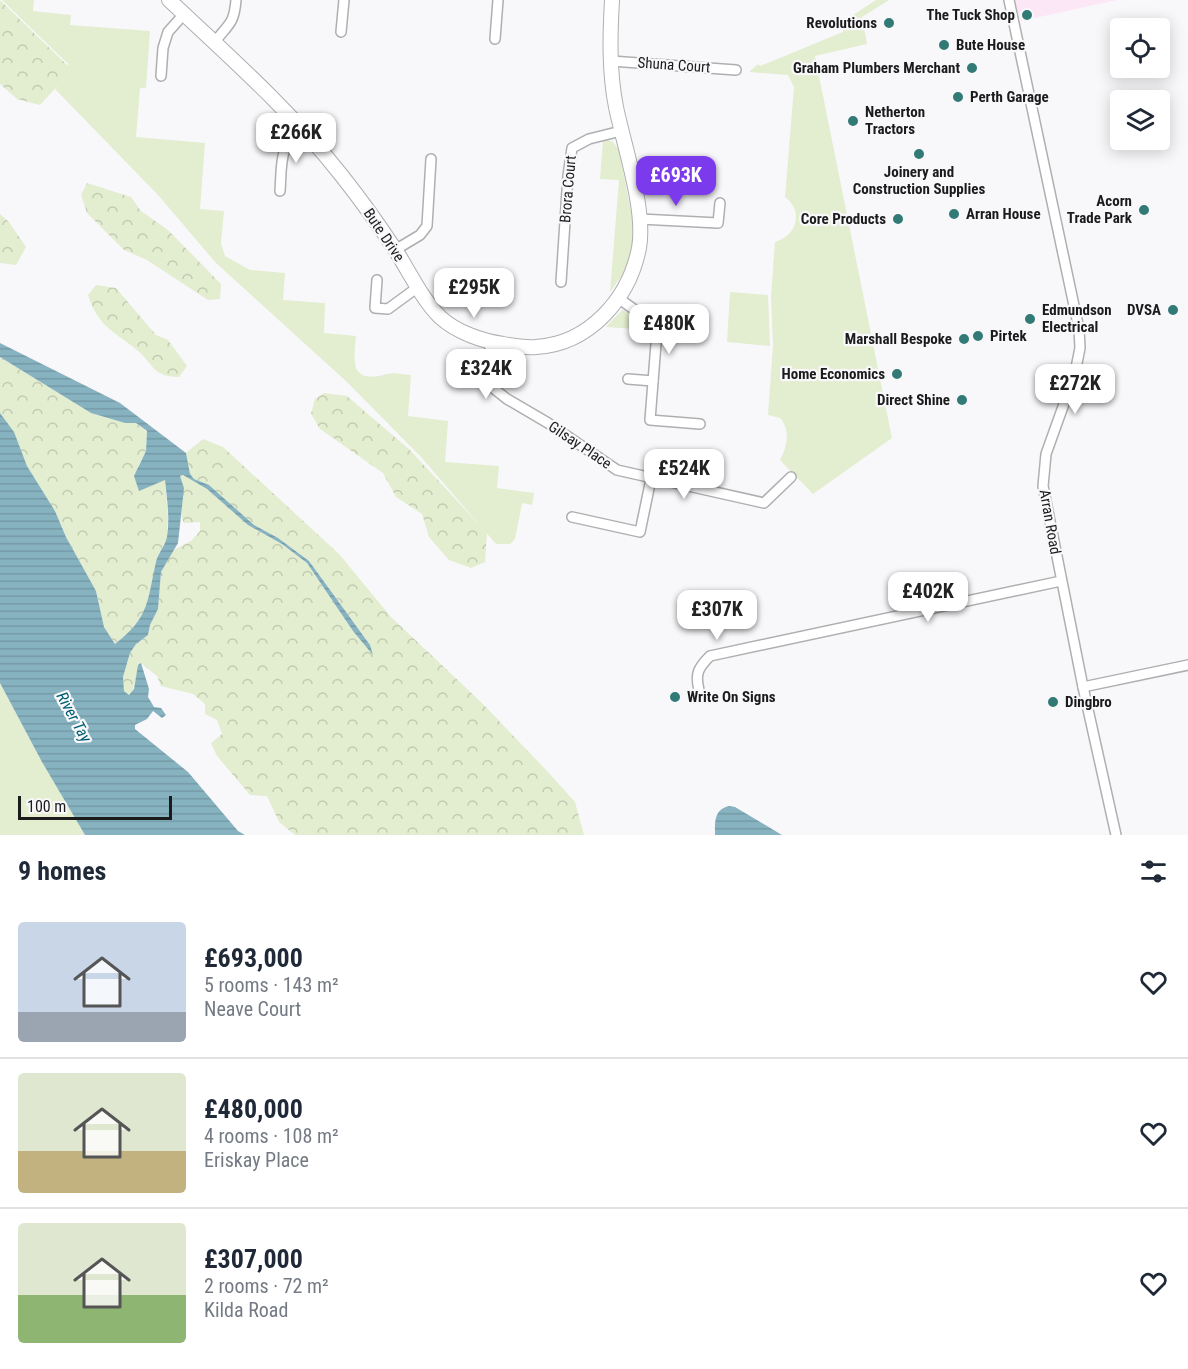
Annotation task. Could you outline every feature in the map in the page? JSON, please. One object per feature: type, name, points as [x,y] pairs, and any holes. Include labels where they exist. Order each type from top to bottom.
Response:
[{"type":"street","name":"Bute Drive","points":[[169,0],[304,130],[358,197],[418,287],[441,317],[456,328],[491,343],[536,347],[561,342],[595,325],[606,315],[618,298],[637,260],[640,244],[640,219],[615,104],[611,61],[612,0]]},
{"type":"street","points":[[214,43],[231,24],[235,16],[236,0]]},
{"type":"street","points":[[341,32],[344,0]]},
{"type":"street","points":[[495,39],[498,0]]},
{"type":"street","name":"Arran Road","points":[[1009,0],[1079,329],[1080,348],[1076,373],[1050,440],[1043,476],[1044,499],[1116,835]]},
{"type":"street","points":[[161,76],[163,48],[168,32],[184,14]]},
{"type":"street","name":"Shuna Court","points":[[611,61],[736,70]]},
{"type":"street","points":[[280,191],[285,146],[304,130]]},
{"type":"street","name":"Brora Court","points":[[561,282],[572,148],[589,139],[621,130]]},
{"type":"street","points":[[395,250],[420,235],[427,226],[431,159]]},
{"type":"street","points":[[640,219],[718,223],[720,203]]},
{"type":"street","points":[[377,280],[375,308],[388,309],[418,287]]},
{"type":"street","points":[[618,298],[652,322],[657,331],[650,420],[700,424]]},
{"type":"street","name":"Gilsay Place","points":[[491,343],[485,375],[488,384],[497,393],[548,423],[617,470],[764,503],[791,477]]},
{"type":"street","points":[[628,379],[653,381]]},
{"type":"street","points":[[572,517],[640,532],[651,479]]},
{"type":"street","points":[[699,690],[696,680],[699,668],[710,656],[1061,581]]},
{"type":"street","points":[[1083,687],[1188,665]]},
{"type":"shaded area","points":[[1014,0],[1117,0],[1021,21]]},
{"type":"green space","points":[[0,0],[68,66],[62,81],[40,105],[17,99],[0,84]]},
{"type":"green space","points":[[2,0],[34,0],[33,11],[71,15],[70,25],[150,31],[146,88],[140,88],[136,137],[205,143],[200,209],[224,211],[221,243],[225,256],[250,270],[285,273],[283,300],[325,303],[324,333],[356,336],[355,363],[361,374],[367,376],[393,373],[411,375],[408,416],[448,421],[445,462],[499,466],[497,488],[534,493],[532,505],[522,503],[515,539],[510,544],[496,544],[421,457],[347,382],[216,263],[158,195],[55,89],[62,81],[68,64]]},
{"type":"green space","points":[[876,0],[889,0],[862,17],[867,44],[815,56],[892,438],[813,494],[780,460],[786,445],[786,428],[780,418],[768,415],[773,346],[771,296],[775,242],[789,234],[793,229],[796,216],[795,209],[785,197],[794,87],[788,75],[749,72],[758,64],[760,66],[843,32],[844,21]]},
{"type":"green space","points":[[603,140],[613,142],[619,150],[634,227],[633,250],[623,278],[620,278],[610,292],[619,180],[600,179]]},
{"type":"green space","points":[[87,183],[131,197],[141,211],[168,230],[221,284],[220,299],[208,300],[147,260],[124,250],[87,213],[81,195]]},
{"type":"green space","points":[[0,214],[9,222],[26,247],[16,265],[0,263]]},
{"type":"green space","points":[[96,285],[116,288],[156,335],[168,340],[187,366],[179,377],[158,372],[143,355],[102,321],[88,295]]},
{"type":"green space","points":[[730,292],[768,295],[770,346],[727,342]]},
{"type":"green space","points":[[622,310],[644,322],[651,330],[606,327]]},
{"type":"green space","points":[[0,357],[91,413],[125,423],[136,423],[147,432],[146,451],[138,466],[165,480],[167,539],[158,555],[146,610],[131,630],[115,644],[104,627],[96,591],[66,537],[55,511],[27,466],[14,433],[0,413]]},
{"type":"green space","points":[[324,393],[347,396],[410,450],[487,533],[485,562],[471,568],[449,560],[429,537],[422,514],[396,497],[383,473],[320,429],[311,414],[315,399]]},
{"type":"green space","points":[[203,439],[223,447],[339,554],[391,617],[482,703],[575,802],[584,835],[295,835],[279,822],[267,796],[250,795],[217,756],[211,743],[222,734],[217,720],[205,714],[205,704],[193,694],[161,686],[157,676],[141,663],[132,692],[129,695],[124,691],[123,677],[130,653],[136,644],[148,635],[158,609],[161,572],[174,550],[191,541],[200,531],[200,522],[184,523],[182,518],[180,476],[183,475],[207,489],[248,525],[282,544],[307,563],[353,631],[361,640],[370,645],[309,561],[278,538],[254,525],[209,485],[190,475],[186,453]]},
{"type":"green space","points":[[0,683],[42,762],[85,835],[0,835]]},
{"type":"water","name":"River Tay","points":[[0,343],[120,403],[186,453],[190,474],[194,479],[209,485],[254,525],[278,538],[309,561],[370,645],[373,655],[353,631],[307,563],[282,544],[248,525],[207,489],[183,475],[180,476],[184,488],[178,543],[161,572],[158,609],[148,635],[136,644],[130,653],[123,677],[124,691],[129,695],[134,689],[138,665],[141,663],[149,689],[148,697],[154,707],[161,708],[166,715],[162,718],[153,711],[147,719],[135,725],[135,729],[188,772],[238,831],[245,835],[85,835],[42,762],[0,683],[0,413],[14,432],[27,466],[55,511],[66,537],[96,591],[104,627],[115,644],[135,625],[145,607],[157,559],[167,537],[168,508],[165,480],[139,491],[134,476],[146,451],[147,431],[136,423],[125,423],[91,413],[0,357]]},
{"type":"water","points":[[729,806],[735,807],[782,835],[715,835],[715,821],[718,813]]},
{"type":"place","name":"The Tuck Shop","points":[[1027,15]]},
{"type":"place","name":"Revolutions","points":[[889,23]]},
{"type":"place","name":"Bute House","points":[[944,45]]},
{"type":"place","name":"Graham Plumbers Merchant","points":[[972,68]]},
{"type":"place","name":"Perth Garage","points":[[958,97]]},
{"type":"place","name":"Netherton Tractors","points":[[853,121]]},
{"type":"place","name":"Joinery and Construction Supplies","points":[[919,154]]},
{"type":"place","name":"Acorn Trade Park","points":[[1144,210]]},
{"type":"place","name":"Arran House","points":[[954,214]]},
{"type":"place","name":"Core Products","points":[[898,219]]},
{"type":"place","name":"DVSA","points":[[1173,310]]},
{"type":"place","name":"Edmundson Electrical","points":[[1030,319]]},
{"type":"place","name":"Pirtek","points":[[978,336]]},
{"type":"place","name":"Marshall Bespoke","points":[[964,339]]},
{"type":"place","name":"Home Economics","points":[[897,374]]},
{"type":"place","name":"Direct Shine","points":[[962,400]]},
{"type":"place","name":"Write On Signs","points":[[675,697]]},
{"type":"place","name":"Dingbro","points":[[1053,702]]}]
